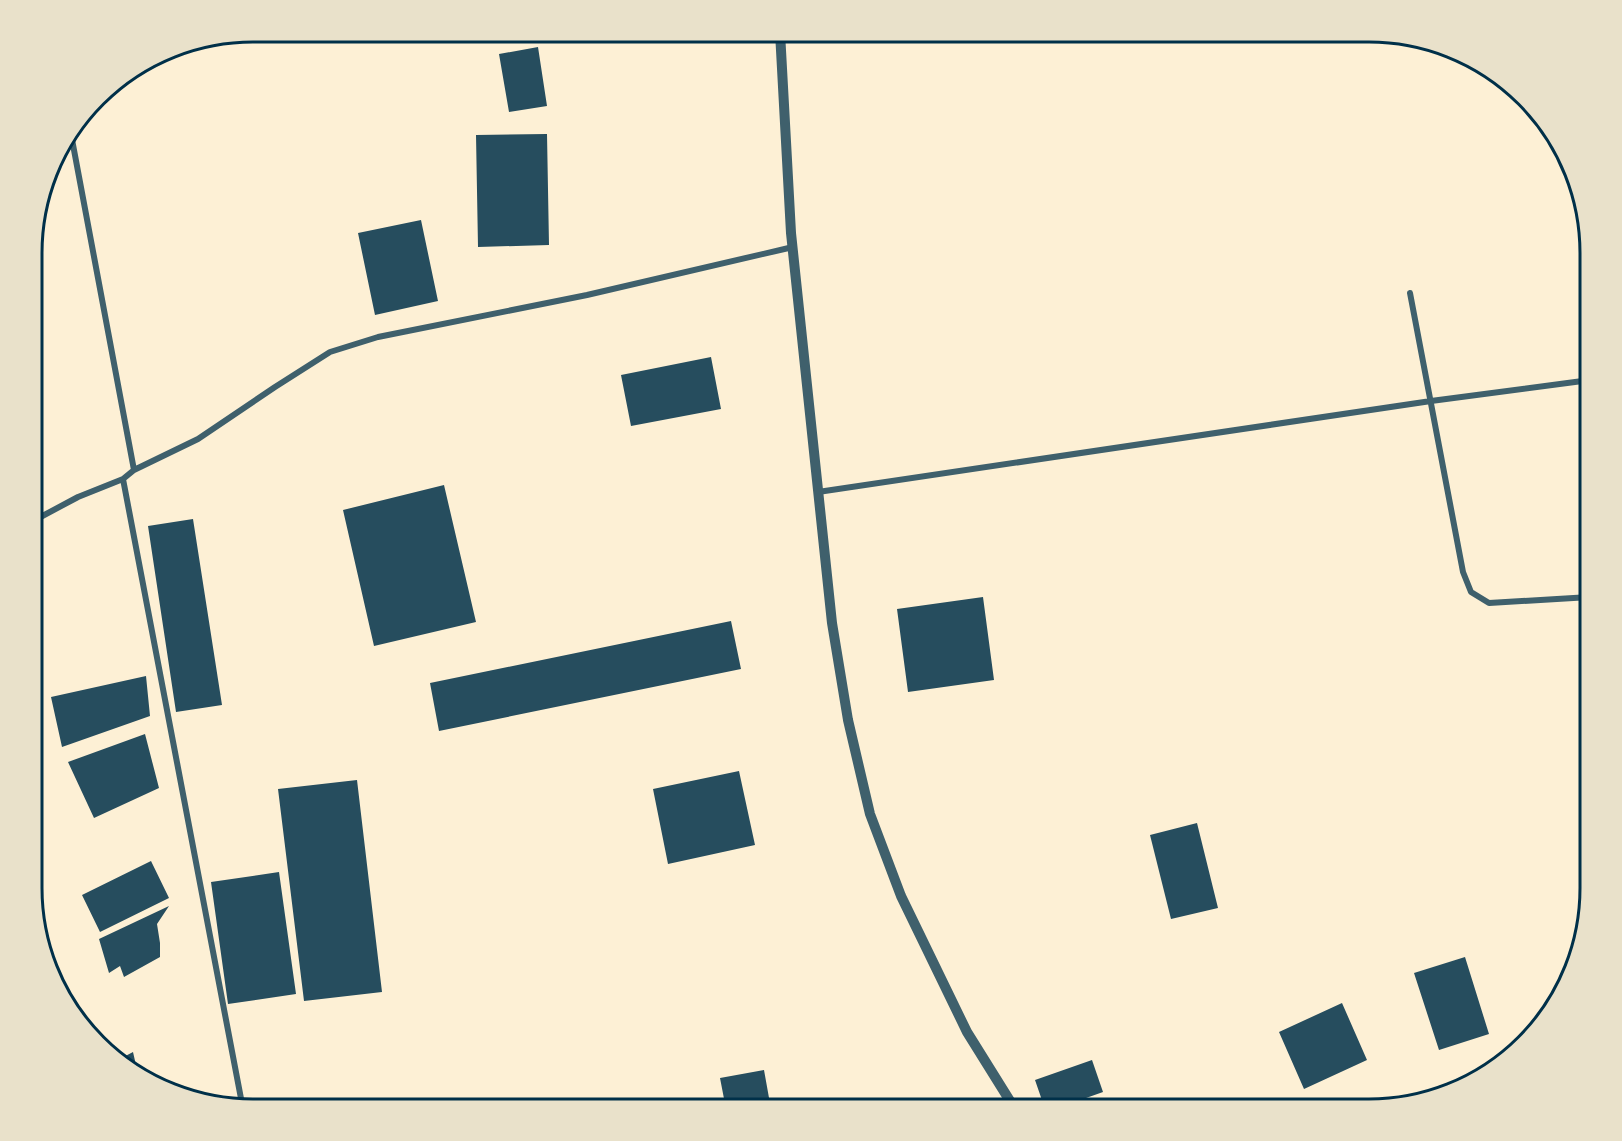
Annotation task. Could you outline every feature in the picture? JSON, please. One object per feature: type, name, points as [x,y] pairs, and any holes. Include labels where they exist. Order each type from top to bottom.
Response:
[{"type":"street","points":[[781,42],[793,247],[832,623],[848,720],[870,814],[901,896],[967,1032],[1009,1099]]},
{"type":"street","points":[[73,144],[135,470]]},
{"type":"street","points":[[42,516],[78,497],[123,479],[135,470],[198,439],[330,352],[378,337],[587,295],[793,247]]},
{"type":"street","points":[[1410,293],[1463,572],[1471,592],[1489,603],[1580,598]]},
{"type":"street","points":[[819,492],[1431,401],[1580,381]]},
{"type":"street","points":[[123,479],[241,1099]]},
{"type":"building","points":[[538,47],[547,106],[509,112],[499,54]]},
{"type":"building","points":[[547,134],[549,245],[478,247],[476,135]]},
{"type":"building","points":[[421,220],[438,301],[375,315],[358,233]]},
{"type":"building","points":[[711,357],[721,409],[631,426],[621,375]]},
{"type":"building","points":[[444,485],[476,622],[374,646],[343,510]]},
{"type":"building","points":[[193,519],[222,705],[176,712],[148,526]]},
{"type":"building","points":[[983,597],[994,680],[908,692],[897,609]]},
{"type":"building","points":[[731,621],[741,669],[439,731],[430,683]]},
{"type":"building","points":[[146,676],[150,716],[62,747],[51,697]]},
{"type":"building","points":[[145,734],[159,788],[94,818],[68,762]]},
{"type":"building","points":[[739,771],[755,845],[668,864],[653,789]]},
{"type":"building","points":[[357,780],[382,992],[304,1001],[278,789]]},
{"type":"building","points":[[1197,823],[1218,908],[1171,919],[1150,835]]},
{"type":"building","points":[[151,861],[169,898],[100,932],[82,895]]},
{"type":"building","points":[[279,872],[296,994],[228,1004],[211,882]]},
{"type":"building","points":[[169,906],[157,924],[160,957],[124,977],[120,966],[109,973],[99,939]]},
{"type":"building","points":[[1465,957],[1489,1034],[1439,1050],[1414,973]]},
{"type":"building","points":[[1342,1003],[1367,1060],[1304,1089],[1279,1032]]},
{"type":"building","points":[[133,1052],[135,1063],[126,1056]]},
{"type":"building","points":[[1092,1060],[1103,1092],[1083,1099],[1042,1099],[1035,1080]]},
{"type":"building","points":[[764,1070],[769,1099],[724,1099],[720,1078]]}]
